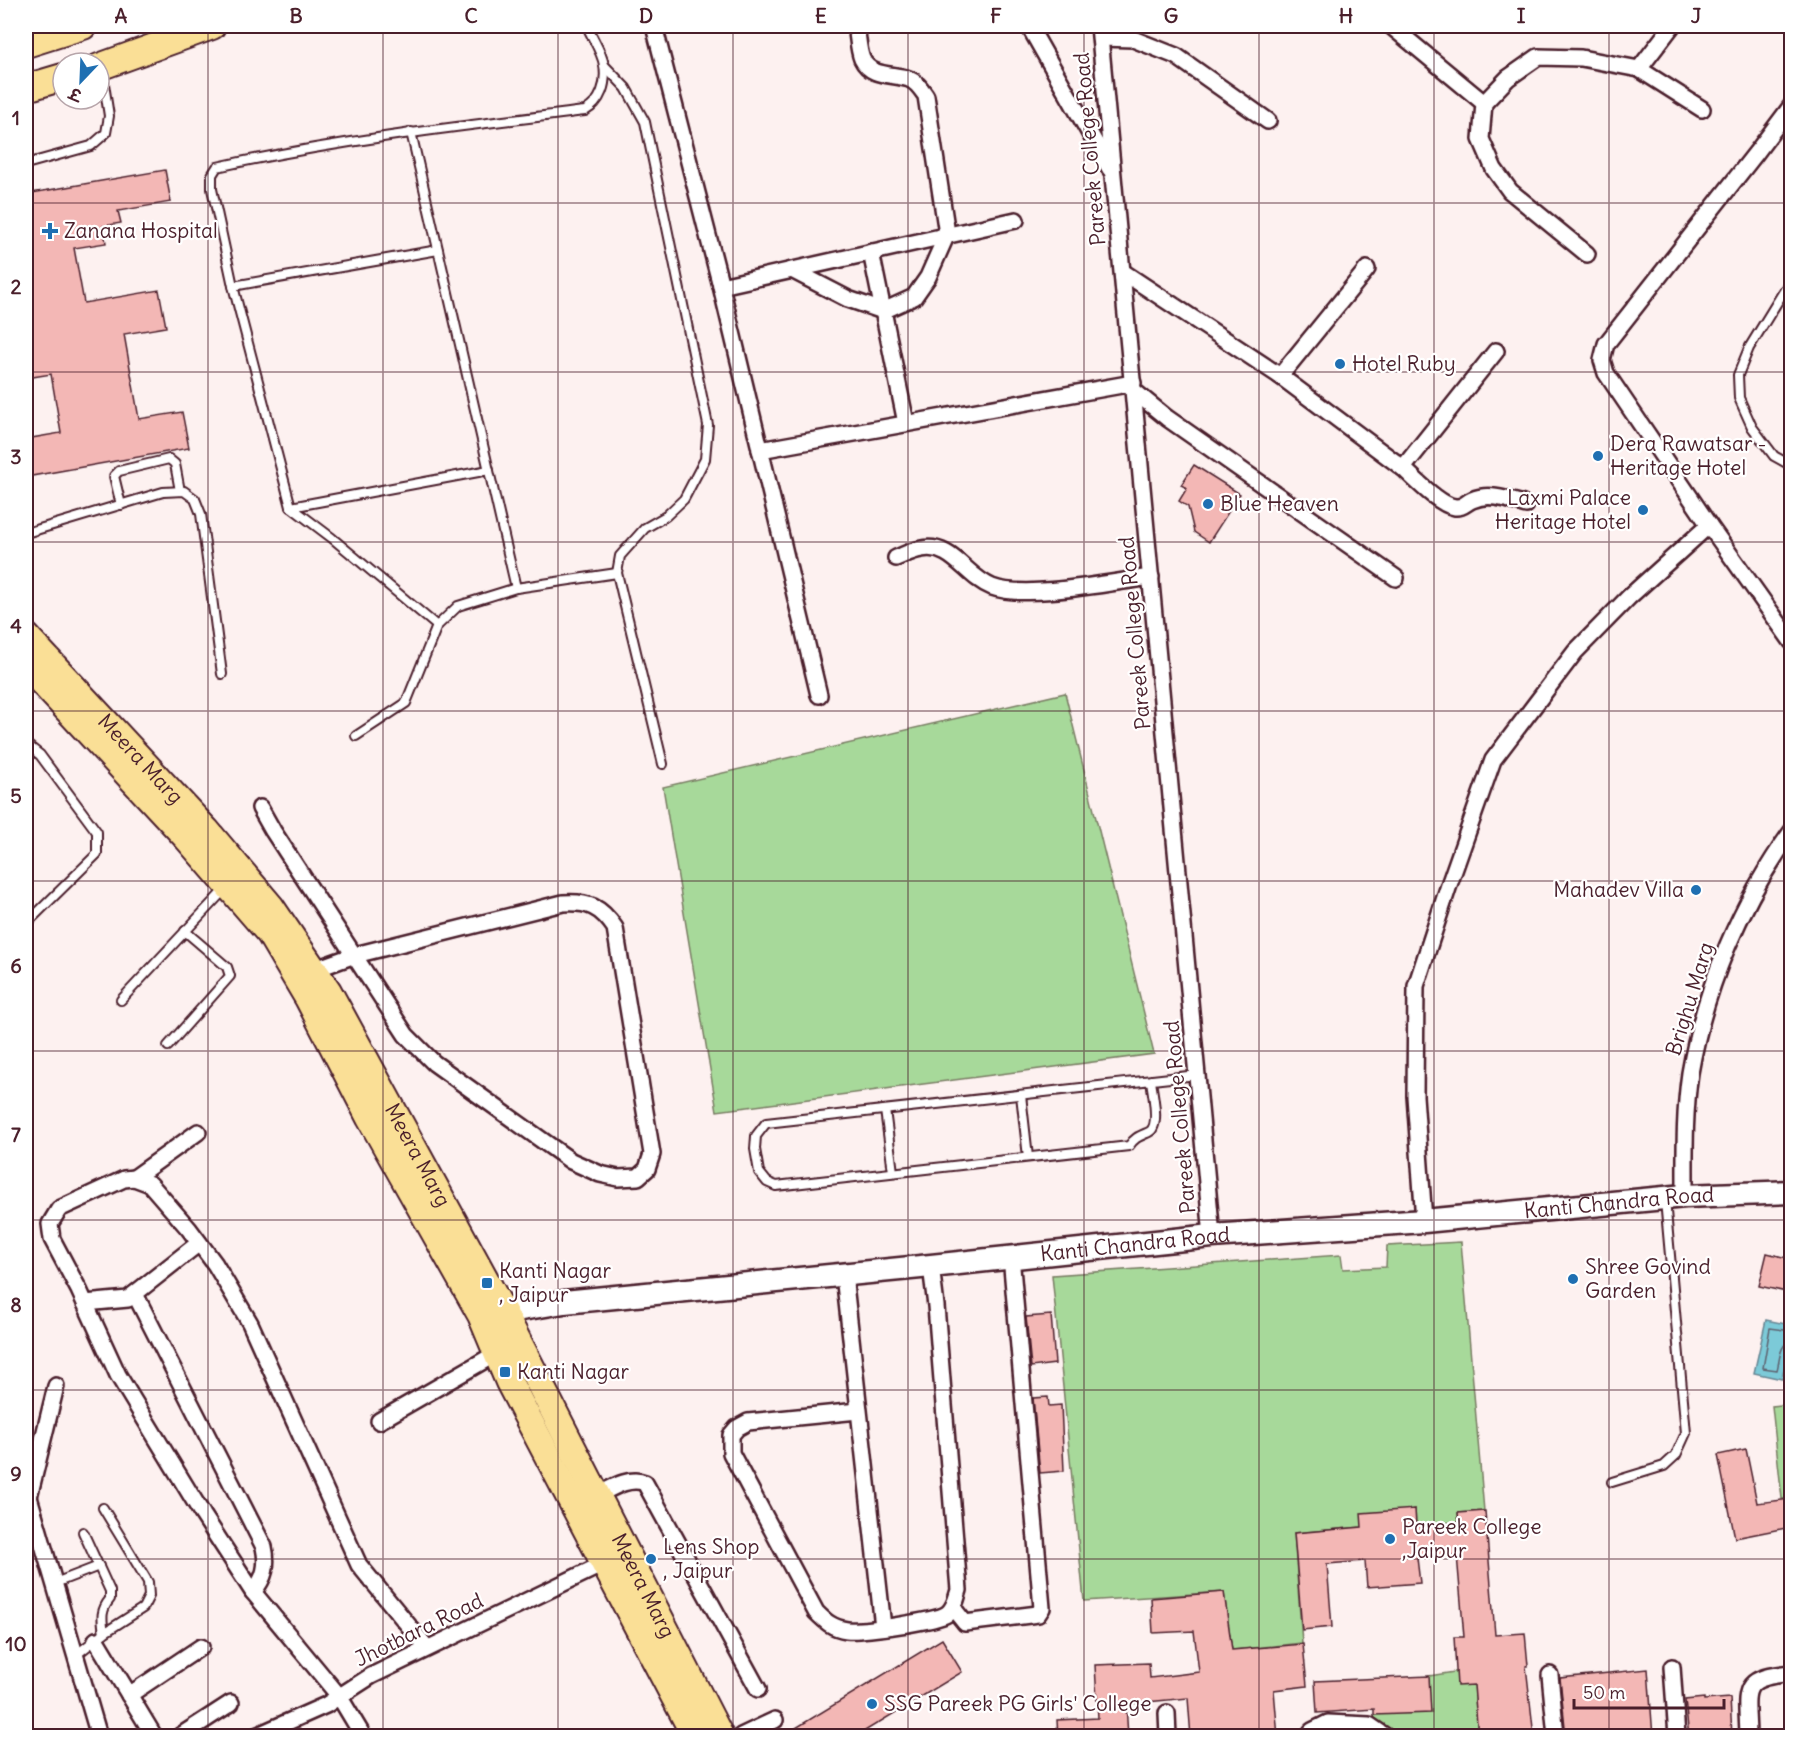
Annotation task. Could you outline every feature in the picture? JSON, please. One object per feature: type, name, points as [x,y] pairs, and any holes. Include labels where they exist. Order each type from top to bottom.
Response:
[{"type":"main road","points":[[26,44],[83,26]]},
{"type":"main road","points":[[111,63],[212,26]]},
{"type":"main road","points":[[26,88],[51,81]]},
{"type":"main road","name":"Meera Marg","points":[[26,636],[213,839],[272,907],[328,991],[492,1314],[497,1353],[514,1392],[695,1737]]},
{"type":"main road","name":"Meera Marg","points":[[26,665],[187,838],[270,934],[308,998],[370,1118],[492,1314],[596,1496],[720,1737]]},
{"type":"street","points":[[654,26],[721,286],[819,695]]},
{"type":"street","points":[[792,270],[848,299],[883,311],[914,297],[928,277],[948,234],[926,96],[919,86],[909,79],[884,76],[870,68],[862,59],[856,26]]},
{"type":"street","points":[[1029,26],[1113,174]]},
{"type":"street","points":[[1391,26],[1485,102]]},
{"type":"street","points":[[1639,69],[1672,26]]},
{"type":"street","points":[[1100,32],[1133,39],[1176,56],[1268,121]]},
{"type":"street","name":"Pareek College Road","points":[[1100,32],[1212,1236]]},
{"type":"street","points":[[1587,254],[1510,191],[1494,169],[1481,139],[1485,102],[1508,78],[1538,57],[1581,58],[1639,69],[1702,109]]},
{"type":"street","points":[[1791,105],[1606,344],[1602,360],[1606,373],[1791,642]]},
{"type":"street","points":[[721,286],[1016,220]]},
{"type":"street","points":[[871,252],[906,423]]},
{"type":"street","points":[[1280,376],[1367,269]]},
{"type":"street","points":[[1123,272],[1280,376],[1403,468],[1443,503],[1462,507],[1472,500],[1489,496],[1526,505]]},
{"type":"street","points":[[1403,468],[1496,351]]},
{"type":"street","points":[[760,450],[906,423],[1133,387],[1167,418],[1396,578]]},
{"type":"street","points":[[1424,1221],[1414,1096],[1416,986],[1493,760],[1575,652],[1629,597],[1709,525]]},
{"type":"street","points":[[896,558],[922,549],[945,551],[977,580],[1013,592],[1151,577]]},
{"type":"street","points":[[260,808],[273,831],[355,955],[406,1035],[434,1063],[571,1161],[600,1174],[618,1178],[638,1177],[647,1169],[652,1154],[615,928],[607,916],[595,907],[578,902],[563,903],[355,955],[313,970]]},
{"type":"street","name":"Brighu Marg","points":[[1675,1197],[1685,1132],[1690,1074],[1705,1010],[1725,951],[1768,864],[1791,831]]},
{"type":"street","points":[[134,1178],[198,1132]]},
{"type":"street","points":[[363,1737],[339,1696],[253,1592],[202,1515],[118,1375],[52,1239],[50,1224],[58,1209],[123,1179],[134,1178],[150,1184],[215,1264],[250,1323],[359,1565],[427,1648]]},
{"type":"street","name":"Kanti Chandra Road","points":[[492,1314],[564,1302],[1212,1236],[1424,1221],[1675,1197],[1791,1192]]},
{"type":"street","points":[[85,1303],[128,1299],[199,1243]]},
{"type":"street","points":[[953,1608],[965,1623],[1038,1614],[1042,1608],[1011,1256]]},
{"type":"street","points":[[858,1411],[748,1422],[730,1435],[731,1454],[816,1612],[829,1625],[848,1630],[883,1627],[945,1616],[953,1608],[959,1590],[931,1266]]},
{"type":"street","points":[[844,1275],[883,1627]]},
{"type":"street","points":[[135,1294],[264,1547],[265,1571],[261,1582],[253,1592]]},
{"type":"street","points":[[379,1421],[497,1353]]},
{"type":"street","points":[[56,1386],[27,1496],[55,1583],[99,1737]]},
{"type":"street","points":[[596,1496],[624,1483],[638,1480],[645,1483],[758,1689]]},
{"type":"street","name":"Jhotbara Road","points":[[256,1737],[326,1705],[371,1676],[427,1648],[603,1564]]},
{"type":"street","points":[[100,1637],[129,1695],[154,1737]]},
{"type":"street","points":[[129,1695],[201,1647]]},
{"type":"street","points":[[1672,1667],[1677,1737]]},
{"type":"street","points":[[1748,1737],[1749,1688],[1755,1680],[1766,1676],[1791,1673]]},
{"type":"street","points":[[1551,1675],[1556,1737]]},
{"type":"street","points":[[180,1737],[231,1703]]},
{"type":"street","points":[[1167,1713],[1168,1737]]},
{"type":"street","points":[[741,1737],[775,1720]]},
{"type":"street","points":[[1308,1737],[1312,1731],[1328,1723],[1369,1725],[1385,1737]]},
{"type":"lane","points":[[587,26],[604,65],[626,88],[645,122],[708,425],[705,459],[684,499],[666,516],[645,528],[620,556],[616,573],[663,764]]},
{"type":"lane","points":[[437,626],[332,538],[291,507],[233,286],[212,189],[212,175],[217,167],[411,132],[585,111],[596,105],[602,93],[604,65]]},
{"type":"lane","points":[[26,164],[91,146],[106,133],[108,111]]},
{"type":"lane","points":[[411,132],[516,588]]},
{"type":"lane","points":[[233,286],[438,250]]},
{"type":"lane","points":[[1791,278],[1749,348],[1738,375],[1739,398],[1752,427],[1774,456],[1791,466]]},
{"type":"lane","points":[[120,505],[114,476],[119,471],[169,459],[175,464],[180,491]]},
{"type":"lane","points":[[291,507],[489,470]]},
{"type":"lane","points":[[26,534],[163,492],[184,490],[195,499],[201,514],[222,674]]},
{"type":"lane","points":[[356,736],[405,703],[437,626],[458,606],[516,588],[616,573]]},
{"type":"lane","points":[[26,744],[40,754],[97,832],[97,854],[26,924]]},
{"type":"lane","points":[[121,1000],[228,886]]},
{"type":"lane","points":[[168,1046],[230,976],[227,967],[185,931]]},
{"type":"lane","points":[[1151,1080],[1156,1123],[1152,1131],[1134,1139],[1130,1146],[776,1186],[767,1182],[759,1172],[755,1149],[756,1136],[766,1123],[1021,1095],[1151,1080],[1197,1075]]},
{"type":"lane","points":[[1021,1095],[1028,1157]]},
{"type":"lane","points":[[885,1110],[893,1172]]},
{"type":"lane","points":[[1612,1482],[1664,1466],[1676,1455],[1686,1433],[1675,1197]]},
{"type":"lane","points":[[76,1655],[143,1608],[149,1596],[148,1582],[103,1508]]},
{"type":"lane","points":[[83,1532],[110,1591],[110,1599],[101,1615],[100,1637]]},
{"type":"lane","points":[[55,1583],[99,1566]]},
{"type":"green space","points":[[1065,693],[1154,1054],[717,1111],[663,787]]},
{"type":"green space","points":[[1461,1242],[1484,1511],[1458,1513],[1459,1522],[1416,1526],[1415,1509],[1362,1527],[1294,1533],[1302,1643],[1232,1650],[1224,1592],[1084,1601],[1052,1275],[1341,1255],[1343,1269],[1386,1267],[1387,1246]]},
{"type":"green space","points":[[1791,1404],[1791,1498],[1782,1499],[1772,1406]]},
{"type":"green space","points":[[1473,1669],[1478,1736],[1377,1736],[1374,1715],[1429,1676]]},
{"type":"water","points":[[1766,1320],[1791,1325],[1782,1379],[1754,1373]]},
{"type":"building","points":[[165,170],[171,202],[118,211],[121,223],[103,226],[106,243],[74,248],[84,303],[159,290],[166,327],[124,334],[139,419],[182,412],[189,448],[26,477],[26,439],[61,433],[51,374],[26,378],[26,194]]},
{"type":"building","name":"Blue Heaven","points":[[1194,465],[1240,494],[1209,542],[1194,532],[1188,507],[1179,501],[1187,488],[1181,485]]},
{"type":"building","points":[[1767,1253],[1791,1259],[1791,1293],[1759,1286]]},
{"type":"building","points":[[1051,1315],[1055,1364],[1031,1367],[1026,1317]]},
{"type":"building","points":[[1048,1397],[1049,1406],[1061,1405],[1064,1471],[1040,1473],[1033,1398]]},
{"type":"building","points":[[1746,1449],[1757,1503],[1791,1499],[1791,1527],[1735,1538],[1718,1455]]},
{"type":"building","points":[[1415,1509],[1416,1526],[1459,1522],[1458,1513],[1485,1511],[1495,1635],[1525,1633],[1528,1666],[1526,1666],[1534,1737],[1478,1737],[1474,1685],[1457,1686],[1454,1637],[1464,1637],[1457,1555],[1417,1558],[1420,1583],[1367,1587],[1365,1561],[1327,1564],[1332,1627],[1302,1630],[1294,1533],[1362,1527],[1361,1513]]},
{"type":"building","points":[[1224,1592],[1232,1650],[1303,1644],[1307,1686],[1274,1690],[1278,1737],[1191,1737],[1188,1698],[1126,1704],[1128,1737],[1058,1737],[1057,1720],[1098,1718],[1095,1665],[1149,1663],[1150,1678],[1199,1672],[1194,1631],[1153,1633],[1151,1598]]},
{"type":"building","name":"SSG Pareek PG Girls' College","points":[[942,1639],[962,1672],[855,1737],[781,1737]]},
{"type":"building","points":[[1648,1669],[1653,1737],[1566,1737],[1560,1678]]},
{"type":"building","points":[[1429,1676],[1431,1713],[1374,1715],[1374,1709],[1317,1713],[1315,1681]]},
{"type":"building","points":[[1704,1698],[1704,1700],[1730,1698],[1732,1737],[1689,1737],[1685,1700]]},
{"type":"place","name":"Zanana Hospital","points":[[50,231]]},
{"type":"place","name":"Hotel Ruby","points":[[1340,364]]},
{"type":"place","name":"Dera Rawatsar - Heritage Hotel","points":[[1598,456]]},
{"type":"place","name":"Blue Heaven","points":[[1208,504]]},
{"type":"place","name":"Laxmi Palace Heritage Hotel","points":[[1643,510]]},
{"type":"place","name":"Mahadev Villa","points":[[1696,890]]},
{"type":"place","name":"Shree Govind Garden","points":[[1573,1279]]},
{"type":"place","name":"Kanti Nagar , Jaipur","points":[[487,1283]]},
{"type":"place","name":"Kanti Nagar","points":[[505,1372]]},
{"type":"place","name":"Pareek College ,Jaipur","points":[[1390,1539]]},
{"type":"place","name":"Lens Shop , Jaipur","points":[[651,1559]]},
{"type":"place","name":"SSG Pareek PG Girls' College","points":[[872,1704]]}]
